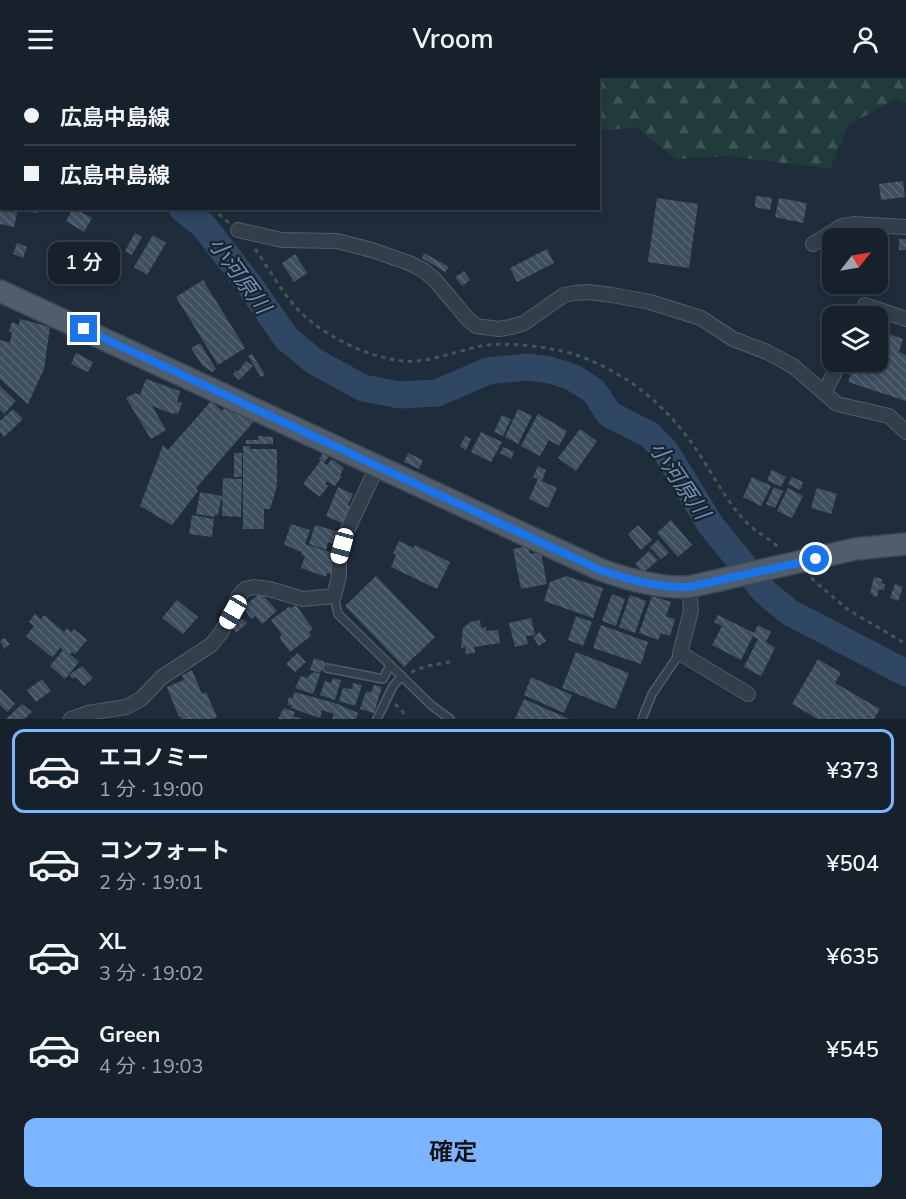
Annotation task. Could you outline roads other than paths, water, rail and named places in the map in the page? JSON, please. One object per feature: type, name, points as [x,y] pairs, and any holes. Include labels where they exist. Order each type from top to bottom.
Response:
[{"type":"main road","points":[[0,291],[600,570],[633,581],[671,588],[689,587],[855,549],[906,544]]},
{"type":"street","points":[[813,244],[842,226],[853,224],[906,227]]},
{"type":"street","points":[[238,230],[282,240],[336,242],[372,250],[409,263],[423,270],[435,280],[462,313],[476,326],[499,329],[512,327],[524,322],[564,296],[575,293],[588,292],[650,302],[700,318],[733,339],[767,352],[793,366],[837,404],[889,416],[906,432]]},
{"type":"street","points":[[888,312],[906,319]]},
{"type":"street","points":[[824,393],[835,372]]},
{"type":"street","points":[[71,719],[88,713],[126,707],[141,699],[162,677],[211,645],[233,612],[238,597],[245,590],[254,586],[303,600],[334,596],[339,576],[339,560],[346,533],[377,467]]},
{"type":"street","points":[[689,587],[691,611],[680,653],[748,694]]},
{"type":"lane","points":[[334,596],[338,614],[430,705],[450,719]]},
{"type":"lane","points":[[642,719],[652,694],[680,653]]},
{"type":"lane","points":[[327,668],[382,680],[390,665]]},
{"type":"lane","points":[[377,719],[402,676]]},
{"type":"waterway","name":"小河原川","points":[[184,210],[203,225],[248,283],[287,339],[314,361],[363,388],[400,395],[437,393],[488,371],[527,367],[550,370],[572,377],[594,391],[609,414],[650,435],[666,452],[710,524],[765,592],[789,612],[906,673]]}]
